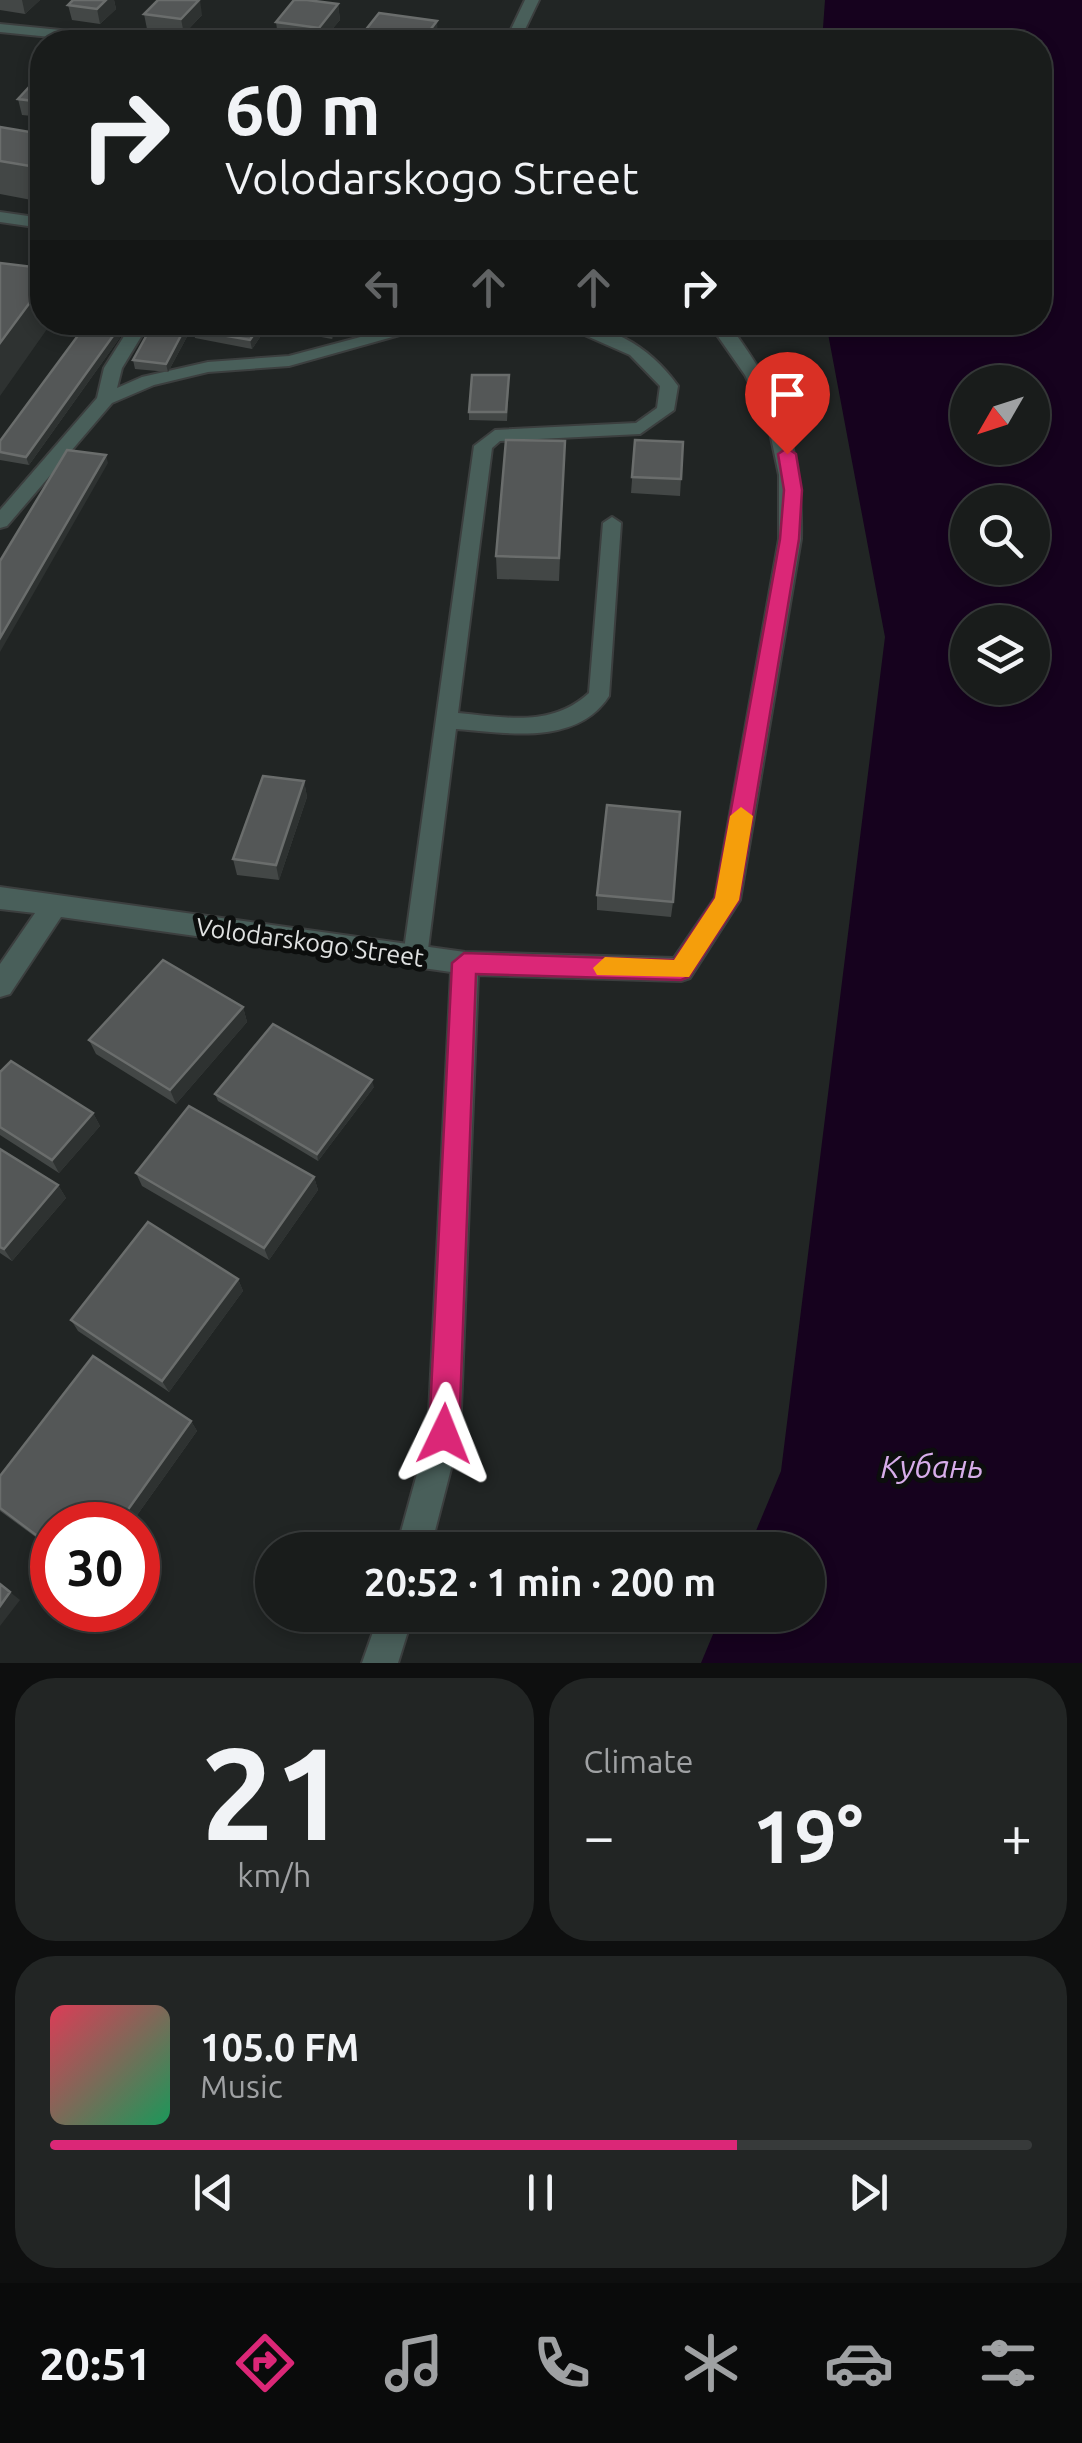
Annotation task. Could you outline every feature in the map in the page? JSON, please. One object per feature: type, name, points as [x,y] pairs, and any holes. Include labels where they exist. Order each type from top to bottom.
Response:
[{"type":"street","points":[[518,30],[532,0]]},
{"type":"street","points":[[0,28],[30,31]]},
{"type":"street","name":"Volodarskogo Street","points":[[0,898],[464,963],[681,970],[727,900],[790,539],[793,490],[780,418],[726,335]]},
{"type":"street","points":[[0,986],[54,906]]},
{"type":"street","points":[[418,1532],[444,1434],[464,963]]},
{"type":"street","points":[[380,1663],[390,1632]]},
{"type":"lane","points":[[0,236],[6,218]]},
{"type":"lane","points":[[106,399],[113,368],[134,335]]},
{"type":"lane","points":[[0,522],[106,399],[148,380],[208,366],[289,360],[372,335]]},
{"type":"lane","points":[[416,957],[483,446],[495,436],[508,434],[640,428],[665,410],[669,386],[656,364],[622,340],[605,335]]},
{"type":"lane","points":[[446,720],[550,726],[581,717],[599,696],[612,523]]},
{"type":"water","name":"Кубань","points":[[825,0],[1082,0],[1082,1663],[701,1663],[714,1632],[825,1632],[825,1532],[756,1532],[781,1471],[885,637],[828,335],[1052,335],[1052,30],[823,30]]},
{"type":"building","points":[[73,0],[106,0],[97,9],[68,5]]},
{"type":"building","points":[[158,0],[199,0],[181,19],[144,14]]},
{"type":"building","points":[[294,0],[338,4],[319,28],[276,22]]},
{"type":"building","points":[[379,13],[437,21],[430,30],[366,30]]},
{"type":"building","points":[[30,86],[30,100],[18,99]]},
{"type":"building","points":[[0,127],[30,132],[30,166],[0,161]]},
{"type":"building","points":[[0,263],[30,267],[30,302],[0,343]]},
{"type":"building","points":[[78,335],[114,335],[26,457],[0,452],[0,441]]},
{"type":"building","points":[[147,335],[181,335],[166,364],[133,360]]},
{"type":"building","points":[[222,335],[253,335],[250,340]]},
{"type":"building","points":[[472,375],[509,375],[506,412],[469,412]]},
{"type":"building","points":[[506,440],[565,441],[559,558],[496,556]]},
{"type":"building","points":[[635,440],[683,442],[681,479],[632,477]]},
{"type":"building","points":[[67,450],[106,455],[0,638],[0,561]]},
{"type":"building","points":[[263,776],[304,781],[276,865],[233,859]]},
{"type":"building","points":[[607,805],[680,812],[673,902],[597,895]]},
{"type":"building","points":[[163,960],[243,1007],[170,1090],[89,1040]]},
{"type":"building","points":[[273,1024],[372,1080],[317,1154],[215,1094]]},
{"type":"building","points":[[11,1061],[93,1113],[52,1160],[0,1127],[0,1072]]},
{"type":"building","points":[[189,1106],[314,1177],[264,1248],[136,1173]]},
{"type":"building","points":[[0,1149],[58,1185],[4,1249],[0,1247]]},
{"type":"building","points":[[148,1222],[238,1279],[162,1381],[71,1320]]},
{"type":"building","points":[[93,1356],[191,1421],[133,1502],[30,1502],[30,1530],[0,1508],[0,1476]]},
{"type":"building","points":[[0,1584],[10,1592],[0,1606]]},
{"type":"slow traffic","points":[[605,968],[681,970],[727,900],[741,816]]},
{"type":"route","points":[[444,1434],[464,963],[681,970],[727,900],[790,539],[793,490],[787,454]]}]
